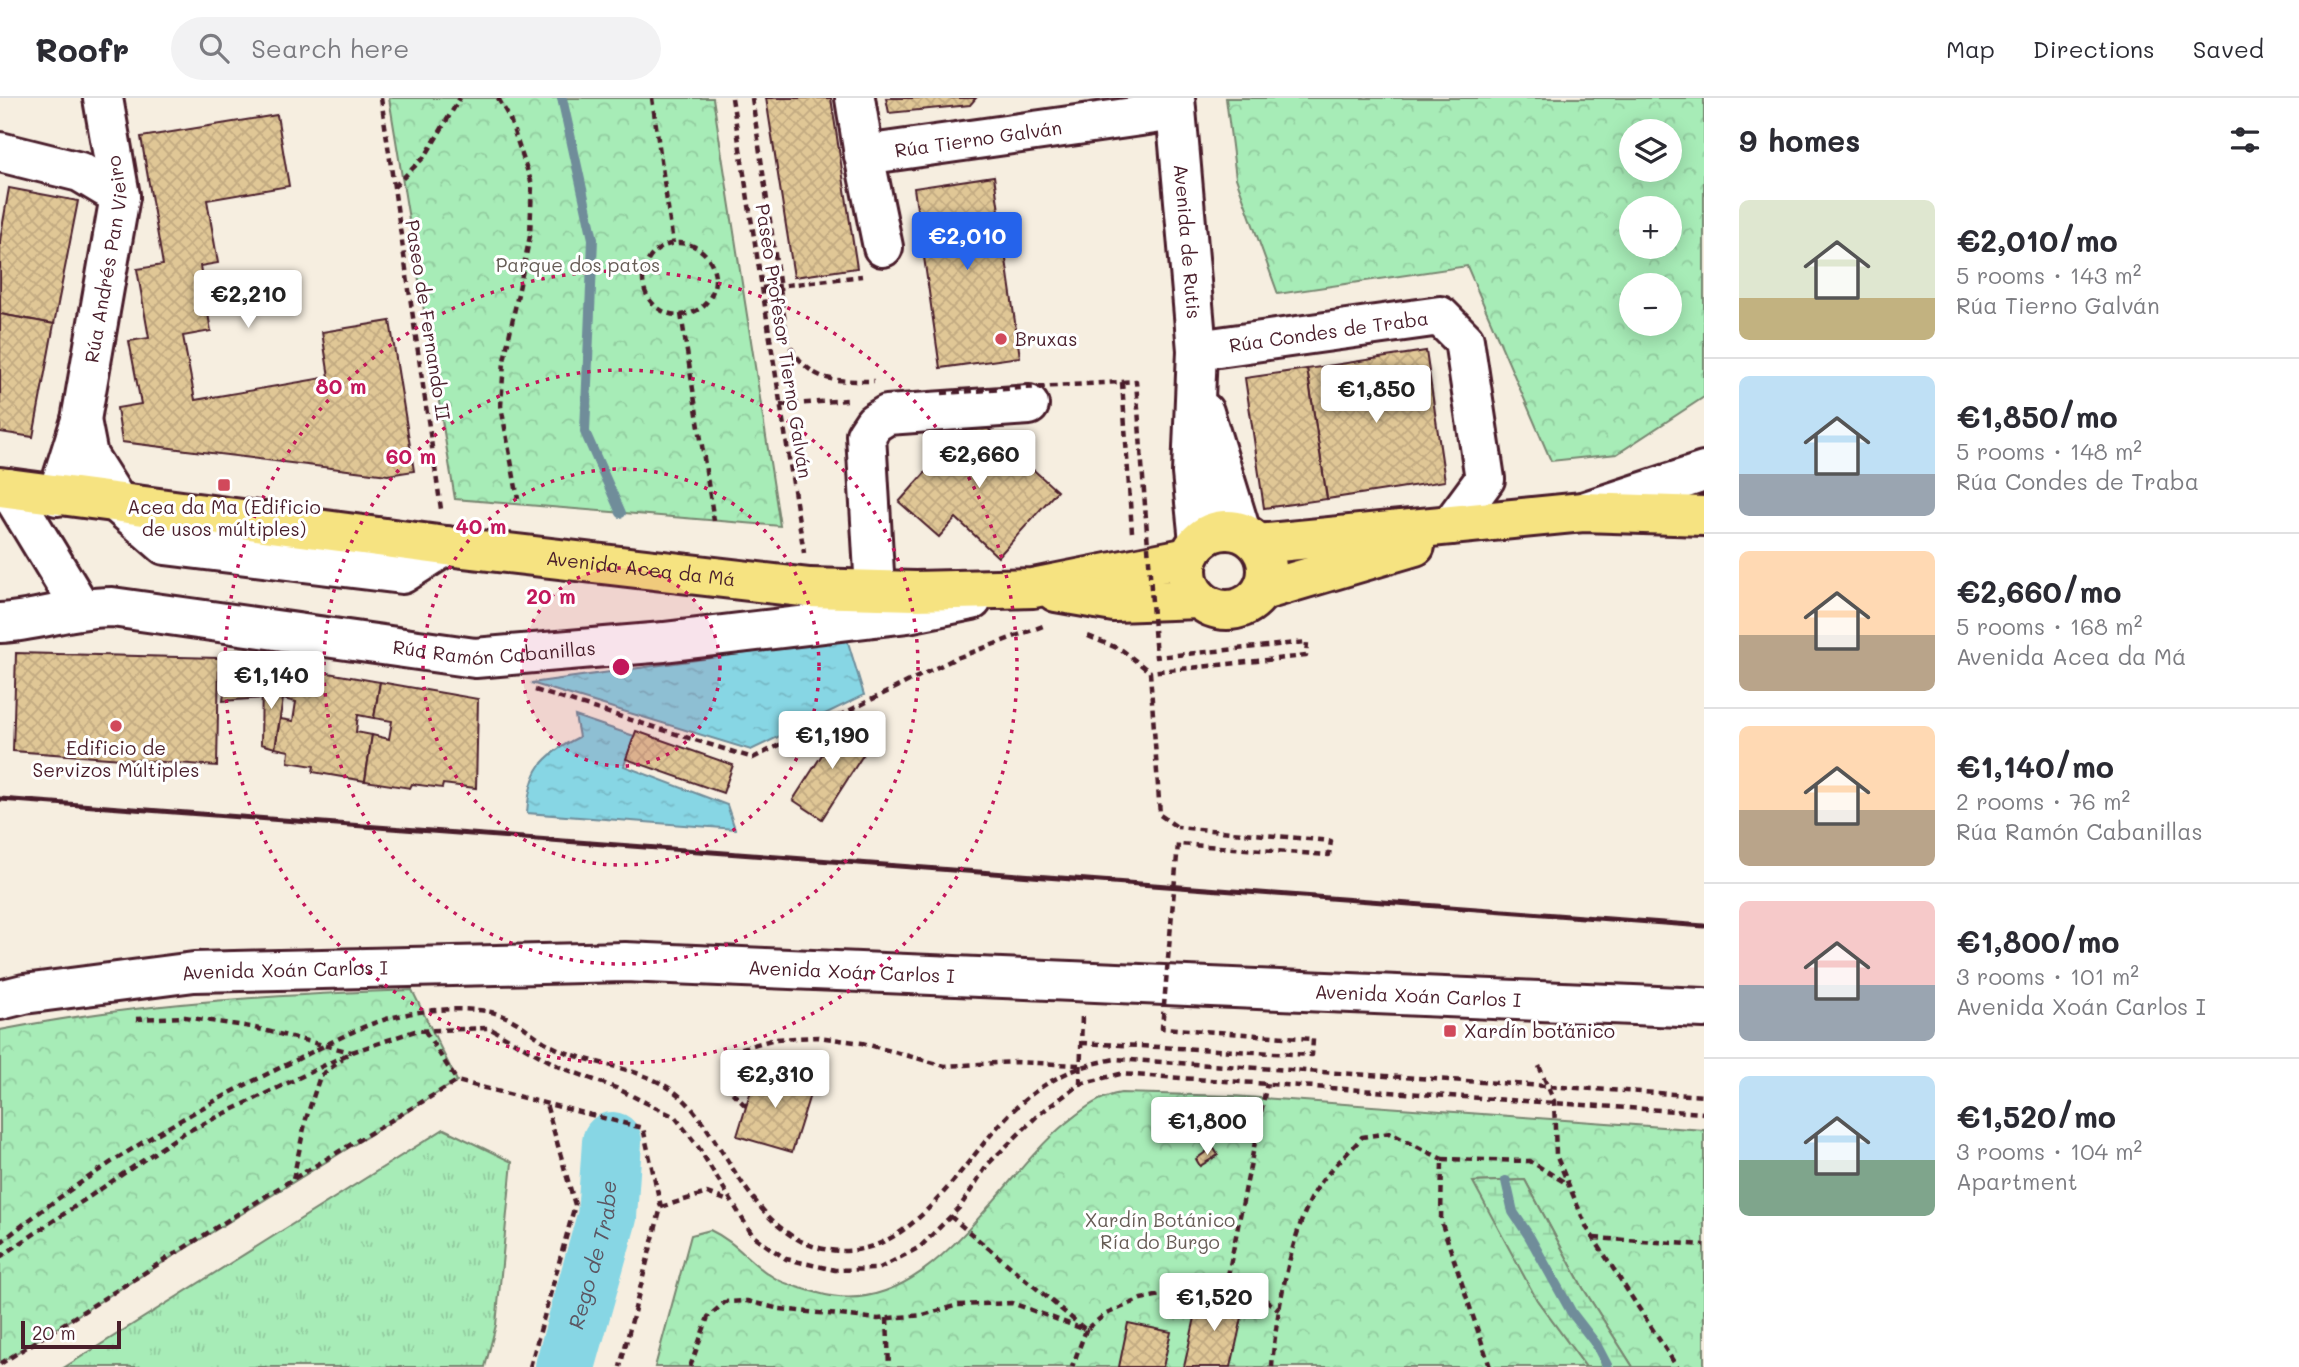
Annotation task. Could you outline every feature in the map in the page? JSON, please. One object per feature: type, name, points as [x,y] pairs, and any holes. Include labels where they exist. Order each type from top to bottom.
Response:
[{"type":"main road","name":"Avenida Acea da Má","points":[[4,488],[446,546],[810,588],[1033,588]]},
{"type":"main road","points":[[1033,588],[1194,549],[1219,531],[1250,538],[1451,526],[1583,512],[1704,516]]},
{"type":"main road","points":[[1262,591],[1501,521]]},
{"type":"main road","points":[[1194,549],[1188,580],[1199,599],[1209,606],[1233,610],[1255,600],[1262,591],[1268,567],[1250,538]]},
{"type":"main road","points":[[1033,588],[1114,602],[1199,599]]},
{"type":"street","name":"Rúa Andrés Pan Vieiro","points":[[57,496],[81,419],[120,196],[103,98]]},
{"type":"street","points":[[856,98],[864,155],[883,247]]},
{"type":"street","name":"Rúa Tierno Galván","points":[[864,155],[1175,105]]},
{"type":"street","name":"Avenida de Rutis","points":[[1175,105],[1196,367]]},
{"type":"street","points":[[0,152],[79,172],[120,196]]},
{"type":"street","name":"Rúa Condes de Traba","points":[[1196,367],[1440,316],[1464,340],[1485,479],[1451,526]]},
{"type":"street","points":[[1196,367],[1250,538]]},
{"type":"street","points":[[1194,549],[1192,473],[1196,367]]},
{"type":"street","points":[[875,590],[866,435],[874,423],[887,415],[942,396],[1029,405]]},
{"type":"street","name":"Rúa Andrés Pan Vieiro","points":[[81,419],[88,456],[119,505]]},
{"type":"street","points":[[1583,512],[1704,472]]},
{"type":"street","points":[[4,488],[80,607]]},
{"type":"street","name":"Rúa Ramón Cabanillas","points":[[0,623],[31,622],[80,607],[112,607],[475,658],[664,642],[908,613],[1033,588]]},
{"type":"street","name":"Avenida Xoán Carlos I","points":[[0,1000],[24,994],[194,972],[625,961],[1704,1008]]},
{"type":"path","name":"Paseo de Fernando II","points":[[381,98],[446,546]]},
{"type":"path","points":[[394,187],[426,155],[460,98]]},
{"type":"path","points":[[498,98],[509,117],[532,184],[530,236],[504,360],[501,406],[518,499]]},
{"type":"path","points":[[652,98],[673,243]]},
{"type":"path","name":"Paseo Profesor Tierno Galván","points":[[732,98],[810,588]]},
{"type":"path","points":[[752,98],[788,343],[798,360],[814,375],[838,381],[879,381]]},
{"type":"path","points":[[673,243],[697,248],[712,266],[715,278],[708,300],[699,309],[681,314],[665,312],[654,306],[643,286],[646,263],[653,253],[673,243]]},
{"type":"path","points":[[762,288],[888,273],[883,247]]},
{"type":"path","points":[[681,314],[714,521]]},
{"type":"path","points":[[942,396],[1136,381],[1156,657],[1307,642],[1306,656],[1150,672],[1122,650],[1081,633]]},
{"type":"path","points":[[1122,382],[1131,524]]},
{"type":"path","points":[[532,689],[753,758],[954,659],[1050,623]]},
{"type":"path","points":[[1081,1043],[1312,1055],[1313,1039],[1162,1028],[1178,844],[1329,855],[1331,841],[1177,827],[1160,815],[1150,672]]},
{"type":"path","points":[[1080,1084],[1082,1005]]},
{"type":"path","points":[[0,1243],[93,1173],[180,1119],[377,1022],[425,1013],[478,1010],[514,1018],[559,1050],[655,1078],[688,1104],[754,1200],[790,1235],[823,1249],[861,1250],[891,1238],[918,1221],[1018,1105],[1054,1079],[1080,1065]]},
{"type":"path","points":[[134,1019],[198,1019],[251,1027],[352,1052]]},
{"type":"path","points":[[0,1257],[182,1134],[352,1052],[425,1030],[488,1028],[560,1067],[675,1116],[753,1236],[786,1259],[835,1270],[878,1269],[920,1247],[950,1216],[988,1164],[1038,1115],[1080,1084],[1119,1074],[1704,1113]]},
{"type":"path","points":[[425,1030],[457,1081],[643,1128],[661,1207],[620,1367]]},
{"type":"path","points":[[746,1106],[728,1090],[724,1071],[735,1050],[775,1039],[818,1037],[862,1043],[945,1066],[1015,1062],[1080,1065],[1115,1059],[1704,1096]]},
{"type":"path","points":[[293,1180],[306,1119],[320,1076],[352,1052]]},
{"type":"path","points":[[1539,1066],[1554,1101],[1556,1155],[1569,1185],[1594,1238],[1677,1367]]},
{"type":"path","points":[[0,1364],[293,1180],[457,1081]]},
{"type":"path","points":[[1223,1300],[1267,1083]]},
{"type":"path","points":[[530,1367],[575,1205],[545,1103]]},
{"type":"path","points":[[1272,1367],[1275,1325],[1302,1217],[1317,1188],[1362,1137],[1390,1133],[1442,1158],[1530,1161],[1569,1185]]},
{"type":"path","points":[[1442,1158],[1441,1221],[1490,1367]]},
{"type":"path","points":[[661,1207],[707,1193],[732,1202]]},
{"type":"path","points":[[950,1216],[1086,1330]]},
{"type":"path","points":[[1594,1238],[1704,1245]]},
{"type":"path","points":[[1072,1367],[1086,1330],[1104,1315],[1141,1299],[1227,1282],[1255,1292],[1279,1310]]},
{"type":"path","points":[[690,1367],[708,1317],[725,1302],[747,1301],[838,1317],[887,1318],[923,1315],[958,1306],[1012,1303],[1086,1330]]},
{"type":"path","points":[[887,1318],[889,1367]]},
{"type":"green space","name":"Parque dos patos","points":[[389,98],[713,98],[780,526],[455,499]]},
{"type":"green space","points":[[1226,98],[1704,98],[1704,397],[1617,454],[1551,461],[1467,266],[1278,294],[1236,178]]},
{"type":"green space","points":[[412,990],[457,1081],[0,1363],[0,1030],[103,1013],[205,1002]]},
{"type":"green space","name":"Xardín Botánico Ría do Burgo","points":[[1121,1093],[1233,1096],[1704,1130],[1704,1367],[1633,1367],[1583,1288],[1525,1180],[1474,1182],[1537,1300],[1586,1367],[655,1367],[691,1235],[710,1230],[728,1241],[764,1271],[795,1287],[818,1293],[857,1297],[893,1288],[926,1269],[956,1242],[1039,1148],[1066,1123],[1098,1100]]},
{"type":"green space","points":[[444,1129],[512,1162],[496,1325],[485,1367],[65,1367]]},
{"type":"green space","points":[[1525,1180],[1583,1288],[1633,1367],[1586,1367],[1537,1300],[1473,1182]]},
{"type":"water","points":[[847,639],[864,695],[751,750],[531,683]]},
{"type":"water","points":[[575,716],[634,736],[624,766],[727,805],[735,829],[527,813],[531,786],[540,766],[555,751],[579,737]]},
{"type":"building","points":[[766,98],[831,98],[857,268],[794,277]]},
{"type":"building","points":[[886,98],[976,98],[970,105],[889,113]]},
{"type":"building","points":[[277,115],[289,186],[207,200],[218,263],[200,266],[211,331],[183,336],[195,400],[329,377],[322,332],[390,321],[414,471],[388,475],[122,442],[117,408],[141,404],[129,341],[149,338],[137,269],[163,265],[141,137]]},
{"type":"building","points":[[994,176],[1020,357],[940,368],[914,188]]},
{"type":"building","points":[[9,188],[78,201],[54,324],[0,314],[0,240]]},
{"type":"building","points":[[0,314],[54,324],[33,437],[0,432]]},
{"type":"building","points":[[1426,351],[1445,481],[1327,499],[1307,369]]},
{"type":"building","points":[[1307,369],[1327,499],[1264,508],[1245,378]]},
{"type":"building","points":[[975,417],[1057,491],[998,557],[956,518],[939,537],[899,502]]},
{"type":"building","name":"Edificio de Servizos Múltiples","points":[[16,653],[219,658],[217,766],[13,751]]},
{"type":"building","points":[[229,657],[253,663],[254,682],[262,682],[262,698],[223,701]]},
{"type":"building","points":[[288,666],[380,682],[374,718],[358,715],[356,732],[372,735],[365,781],[313,772],[314,766],[288,762],[289,751],[275,748],[280,719],[293,721],[296,702],[283,699]]},
{"type":"building","points":[[286,679],[275,748],[261,744],[262,682]]},
{"type":"building","points":[[380,682],[478,699],[476,788],[443,784],[442,788],[412,784],[410,788],[365,781],[372,735],[389,739],[392,721],[374,718]]},
{"type":"building","points":[[843,722],[872,741],[822,819],[793,800]]},
{"type":"building","points":[[636,731],[733,765],[723,793],[626,759]]},
{"type":"building","points":[[758,1068],[813,1085],[792,1152],[737,1136]]},
{"type":"building","points":[[1213,1147],[1218,1155],[1200,1166],[1196,1159]]},
{"type":"building","points":[[1200,1295],[1245,1304],[1231,1367],[1184,1367]]},
{"type":"building","points":[[1128,1323],[1171,1332],[1163,1367],[1119,1367]]},
{"type":"waterway","name":"Rego de Trabe","points":[[562,98],[593,239],[585,432],[621,513]]},
{"type":"waterway","name":"Rego de Trabe","points":[[565,1367],[607,1217],[612,1142]]},
{"type":"waterway","points":[[1506,1181],[1513,1212],[1572,1313],[1596,1344],[1608,1367]]},
{"type":"railway","points":[[0,799],[1704,926]]},
{"type":"place","name":"Bruxas","points":[[1001,339]]},
{"type":"place","name":"Acea da Ma (Edificio de usos múltiples)","points":[[224,485]]},
{"type":"place","name":"Edificio de Servizos Múltiples","points":[[116,726]]},
{"type":"place","name":"Xardín botánico","points":[[1450,1031]]}]
